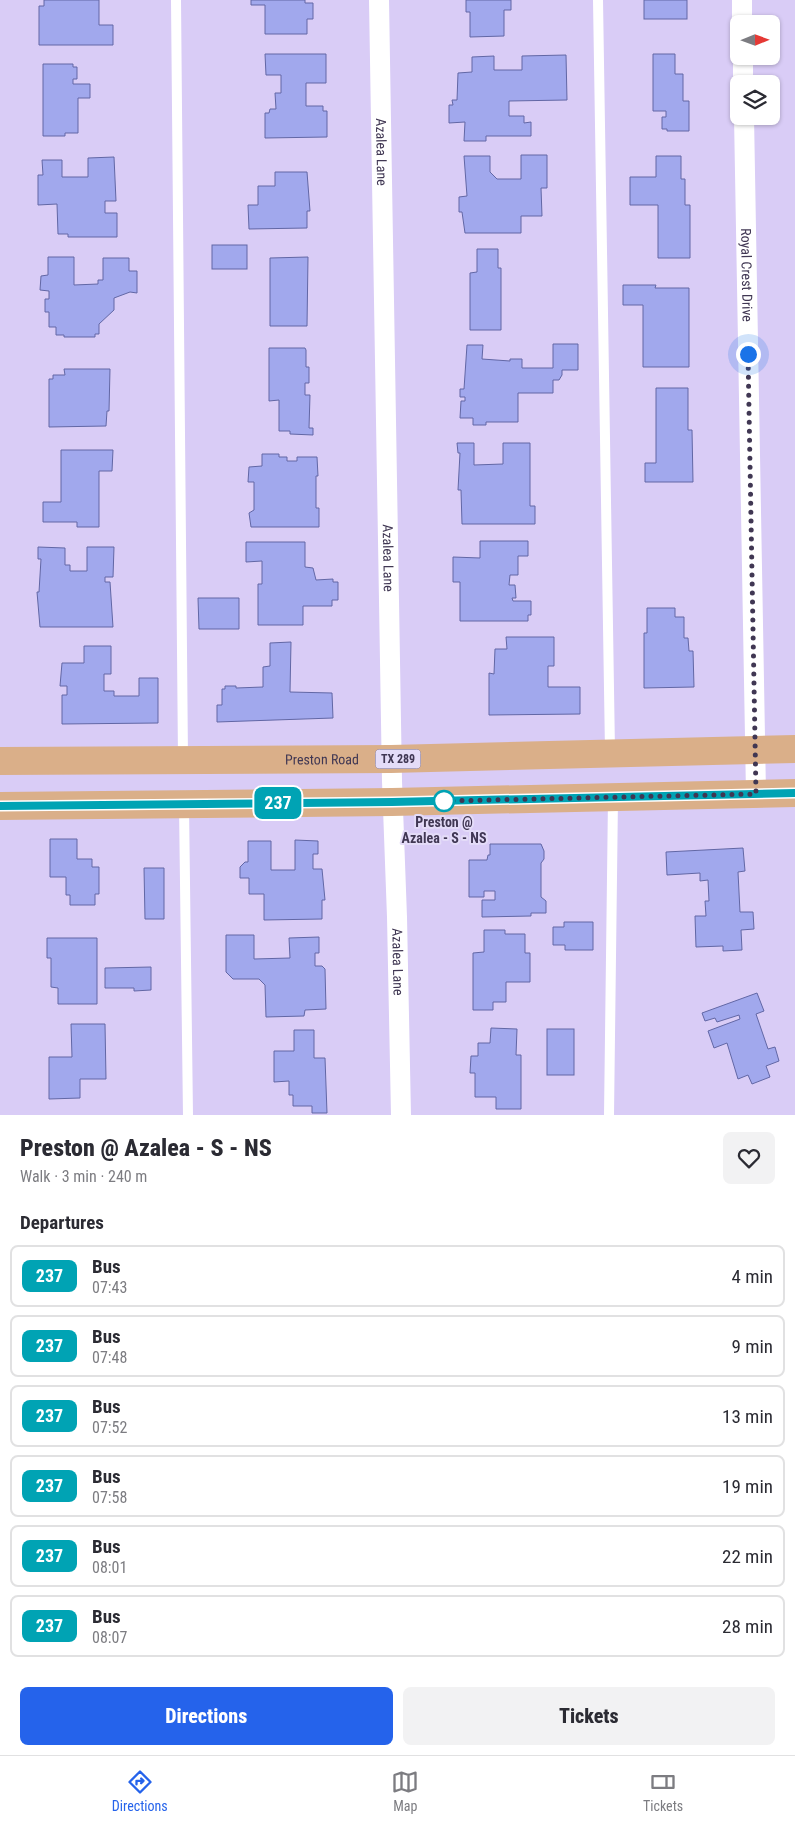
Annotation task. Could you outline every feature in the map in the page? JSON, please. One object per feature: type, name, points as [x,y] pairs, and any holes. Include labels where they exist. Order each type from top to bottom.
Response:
[{"type":"main road","name":"Preston Road","points":[[0,761],[391,759],[795,749]]},
{"type":"main road","points":[[0,806],[392,802],[795,794]]},
{"type":"street","name":"Azalea Lane","points":[[379,0],[391,759],[397,917],[401,1115]]},
{"type":"street","points":[[742,0],[742,15]]},
{"type":"street","name":"Royal Crest Drive","points":[[744,125],[756,794]]},
{"type":"lane","points":[[176,0],[183,760]]},
{"type":"lane","points":[[598,0],[610,753]]},
{"type":"lane","points":[[609,1115],[613,797]]},
{"type":"lane","points":[[184,804],[188,1115]]},
{"type":"building","points":[[44,0],[99,0],[99,25],[113,25],[113,45],[39,45],[39,6],[44,6]]},
{"type":"building","points":[[251,0],[305,0],[305,3],[313,3],[313,19],[307,19],[307,34],[265,34],[265,5],[251,5]]},
{"type":"building","points":[[466,0],[511,0],[511,10],[504,10],[504,36],[470,37],[470,12],[466,12]]},
{"type":"building","points":[[644,0],[687,0],[687,19],[644,19]]},
{"type":"building","points":[[265,54],[326,54],[326,83],[306,83],[306,106],[323,106],[323,111],[327,111],[327,137],[265,138],[265,113],[269,113],[270,109],[276,109],[275,93],[281,93],[281,75],[266,75]]},
{"type":"building","points":[[653,54],[675,54],[675,74],[683,74],[683,101],[689,101],[689,131],[667,131],[667,129],[662,129],[662,117],[666,117],[666,111],[653,111]]},
{"type":"building","points":[[566,55],[567,100],[509,101],[509,116],[524,116],[524,123],[531,122],[531,136],[486,136],[486,141],[464,141],[465,122],[449,123],[449,105],[453,105],[452,100],[457,100],[458,73],[472,72],[472,57],[494,56],[494,70],[522,70],[522,56]]},
{"type":"building","points":[[43,64],[73,64],[73,67],[77,67],[77,79],[73,79],[73,84],[90,84],[90,98],[78,98],[78,133],[65,133],[65,136],[43,136]]},
{"type":"building","points":[[521,155],[547,155],[547,188],[541,188],[542,216],[521,216],[521,233],[465,233],[462,212],[459,212],[459,197],[467,196],[464,156],[490,156],[490,172],[497,179],[521,179]]},
{"type":"building","points":[[656,156],[681,156],[681,179],[685,179],[685,205],[690,205],[690,258],[658,258],[658,205],[630,205],[630,177],[656,177]]},
{"type":"building","points":[[114,157],[116,201],[105,201],[105,213],[117,213],[117,237],[68,237],[68,234],[58,234],[57,204],[38,205],[38,175],[43,175],[42,160],[62,160],[62,177],[88,177],[88,158]]},
{"type":"building","points":[[275,172],[307,172],[310,211],[307,211],[307,228],[249,229],[248,205],[258,205],[258,186],[275,186]]},
{"type":"building","points":[[212,245],[247,245],[247,269],[212,269]]},
{"type":"building","points":[[477,249],[498,249],[498,268],[501,268],[501,330],[470,330],[470,273],[477,272]]},
{"type":"building","points":[[48,257],[74,257],[74,285],[98,284],[98,280],[103,280],[103,258],[129,258],[129,271],[137,271],[137,293],[130,292],[114,298],[114,310],[99,324],[99,334],[95,334],[95,337],[64,337],[64,335],[56,335],[56,327],[49,327],[49,312],[45,312],[45,299],[49,299],[49,291],[40,290],[41,276],[48,275]]},
{"type":"building","points":[[308,257],[307,326],[270,326],[270,258]]},
{"type":"building","points":[[623,285],[656,285],[655,288],[689,288],[689,367],[643,367],[643,305],[623,305]]},
{"type":"building","points":[[553,344],[578,344],[578,370],[562,370],[559,380],[553,380],[553,393],[518,393],[518,422],[486,422],[486,425],[473,425],[473,418],[460,418],[461,401],[465,401],[465,397],[460,397],[460,389],[464,389],[467,345],[483,345],[482,359],[510,361],[510,359],[522,359],[522,368],[553,368]]},
{"type":"building","points":[[269,348],[305,348],[306,367],[309,367],[309,383],[305,383],[305,395],[310,395],[309,428],[313,428],[313,435],[290,434],[290,431],[279,431],[279,400],[269,401]]},
{"type":"building","points":[[64,369],[110,369],[109,411],[107,411],[106,426],[49,427],[49,379],[53,379],[53,375],[65,375]]},
{"type":"building","points":[[656,388],[688,388],[688,430],[692,430],[693,482],[645,482],[645,463],[656,463]]},
{"type":"building","points":[[457,443],[474,443],[474,465],[503,464],[503,443],[530,443],[530,506],[535,506],[535,524],[462,524],[461,490],[458,490],[460,453],[458,453]]},
{"type":"building","points":[[61,450],[113,450],[112,471],[99,471],[99,527],[77,527],[77,522],[43,522],[43,502],[61,502]]},
{"type":"building","points":[[262,454],[279,454],[279,457],[287,457],[287,461],[297,461],[297,457],[317,457],[316,508],[319,508],[319,527],[251,527],[249,513],[254,510],[254,482],[248,482],[249,467],[262,466]]},
{"type":"building","points":[[480,541],[528,541],[528,556],[518,556],[518,575],[510,575],[509,585],[515,585],[516,598],[512,598],[513,601],[531,601],[531,615],[528,615],[528,621],[460,621],[460,582],[453,582],[453,557],[480,558]]},
{"type":"building","points":[[246,542],[305,542],[305,567],[313,568],[316,580],[333,579],[333,582],[338,582],[338,600],[332,600],[332,606],[303,606],[303,625],[258,625],[258,584],[262,584],[262,561],[246,562]]},
{"type":"building","points":[[38,547],[65,548],[65,565],[70,565],[70,571],[87,571],[87,547],[114,547],[113,577],[105,577],[105,582],[110,582],[113,627],[40,627],[37,592],[39,592],[41,559],[38,559]]},
{"type":"building","points":[[198,598],[239,598],[239,629],[199,629]]},
{"type":"building","points":[[647,608],[675,608],[675,617],[684,617],[684,638],[688,638],[689,651],[693,651],[694,687],[644,688],[644,633],[647,633]]},
{"type":"building","points":[[506,637],[554,637],[554,666],[548,666],[548,687],[580,687],[580,714],[489,715],[489,673],[494,674],[495,649],[507,649]]},
{"type":"building","points":[[291,642],[290,692],[332,693],[333,718],[217,722],[217,705],[222,705],[222,689],[225,689],[225,686],[236,686],[236,688],[263,687],[263,667],[270,666],[270,643]]},
{"type":"building","points":[[84,646],[111,646],[111,674],[104,674],[104,691],[114,691],[114,696],[139,696],[139,678],[158,678],[158,723],[62,724],[62,695],[67,695],[67,686],[60,686],[62,663],[84,663]]},
{"type":"building","points":[[50,839],[77,839],[77,859],[92,859],[92,867],[99,867],[99,894],[95,894],[95,905],[70,905],[70,895],[66,895],[66,877],[50,877]]},
{"type":"building","points":[[295,840],[318,841],[318,854],[313,854],[313,869],[322,869],[325,900],[322,900],[322,919],[264,920],[264,894],[249,894],[249,878],[240,878],[240,867],[245,862],[248,862],[248,841],[271,841],[271,870],[295,870]]},
{"type":"building","points":[[490,844],[541,844],[544,851],[544,859],[541,863],[541,897],[546,901],[546,913],[531,913],[531,916],[482,917],[482,900],[495,900],[495,891],[484,891],[484,897],[469,897],[469,860],[487,860],[488,855],[490,855]]},
{"type":"building","points":[[743,848],[745,871],[738,872],[740,912],[753,912],[754,929],[741,930],[742,950],[723,951],[723,946],[696,947],[695,916],[706,916],[705,901],[709,901],[708,880],[700,881],[700,873],[667,875],[666,852]]},
{"type":"building","points":[[144,868],[164,868],[164,919],[145,919]]},
{"type":"building","points":[[564,922],[593,922],[593,950],[565,950],[565,945],[553,945],[553,927],[564,927]]},
{"type":"building","points":[[484,930],[505,930],[505,934],[525,934],[525,953],[530,953],[530,982],[506,982],[506,1002],[493,1002],[493,1010],[473,1010],[473,953],[484,952]]},
{"type":"building","points":[[226,935],[254,935],[254,959],[290,958],[289,938],[319,937],[319,953],[315,953],[315,966],[322,966],[325,969],[326,1009],[305,1010],[304,1016],[266,1017],[265,985],[259,979],[233,979],[226,972]]},
{"type":"building","points":[[47,938],[97,938],[97,1004],[58,1004],[58,988],[51,987],[51,958],[47,958]]},
{"type":"building","points":[[151,967],[151,990],[134,991],[134,988],[105,988],[105,968]]},
{"type":"building","points":[[757,993],[764,1011],[756,1014],[768,1049],[775,1047],[779,1061],[766,1066],[770,1077],[752,1084],[748,1075],[738,1079],[727,1043],[714,1048],[708,1031],[740,1019],[739,1015],[717,1022],[715,1018],[705,1021],[702,1013]]},
{"type":"building","points":[[71,1024],[105,1024],[106,1079],[80,1079],[80,1098],[49,1099],[49,1057],[72,1057]]},
{"type":"building","points":[[491,1028],[517,1029],[516,1055],[521,1055],[521,1109],[496,1109],[496,1097],[475,1097],[475,1073],[470,1073],[471,1056],[478,1056],[478,1043],[490,1043]]},
{"type":"building","points":[[547,1029],[574,1029],[574,1075],[547,1075]]},
{"type":"building","points":[[294,1030],[314,1030],[314,1058],[325,1058],[327,1113],[312,1113],[312,1106],[293,1106],[293,1095],[289,1095],[289,1081],[274,1082],[274,1051],[294,1051]]},
{"type":"bus line","name":"237","points":[[0,806],[392,802],[795,793]]},
{"type":"place","name":"Preston @ Azalea - S - NS","points":[[444,801]]},
{"type":"route","points":[[444,801],[756,794],[748,354]]}]
